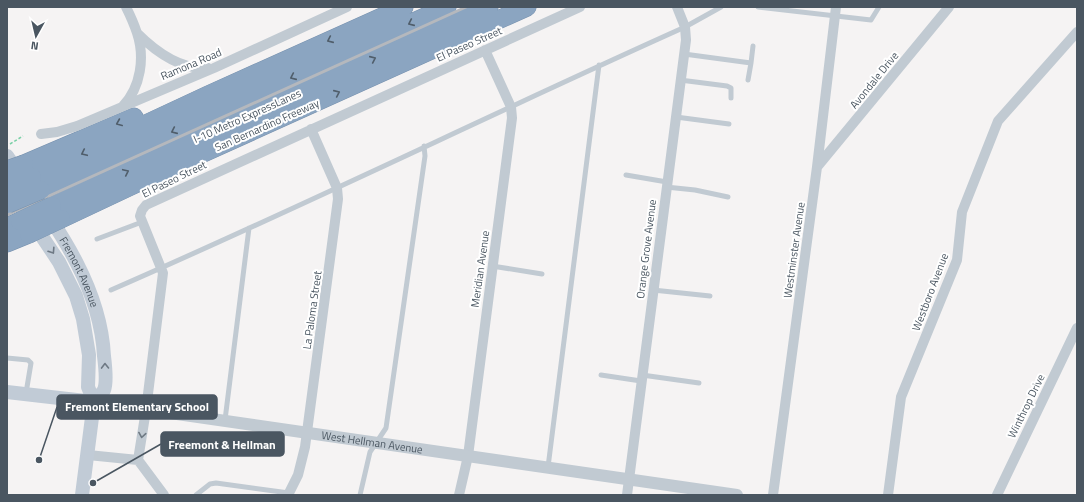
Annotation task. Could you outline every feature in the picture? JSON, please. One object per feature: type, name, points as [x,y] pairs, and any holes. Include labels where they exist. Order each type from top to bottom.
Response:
[{"type":"highway","points":[[7,198],[33,177],[208,95],[404,7]]},
{"type":"highway","name":"I-10 Metro ExpressLanes","points":[[33,177],[447,7]]},
{"type":"highway","name":"I-10 Metro ExpressLanes","points":[[14,235],[185,144],[489,7]]},
{"type":"highway","name":"San Bernardino Freeway","points":[[57,213],[148,178],[527,7]]},
{"type":"highway","points":[[148,178],[185,144]]},
{"type":"highway","points":[[7,170],[33,177]]},
{"type":"main road","name":"Fremont Avenue","points":[[9,150],[76,259],[92,296],[101,329],[105,367],[104,389],[94,402]]},
{"type":"main road","name":"Fremont Avenue","points":[[7,184],[56,256],[76,296],[83,319],[89,368],[88,387],[94,402],[82,495]]},
{"type":"main road","name":"West Hellman Avenue","points":[[7,392],[94,402]]},
{"type":"street","points":[[121,107],[130,99],[135,89],[141,61],[137,33],[126,7]]},
{"type":"street","name":"Ramona Road","points":[[41,134],[57,132],[77,126],[214,68],[347,7]]},
{"type":"street","name":"El Paseo Street","points":[[142,222],[140,216],[146,205],[580,7]]},
{"type":"street","name":"Orange Grove Avenue","points":[[627,495],[686,40],[685,27],[677,7]]},
{"type":"street","name":"Avondale Drive","points":[[817,167],[948,7]]},
{"type":"street","name":"Westminster Avenue","points":[[773,495],[817,167],[836,12]]},
{"type":"street","name":"Westboro Avenue","points":[[888,495],[901,397],[957,260],[962,212],[998,121],[1077,32]]},
{"type":"street","points":[[137,33],[155,49],[179,63],[196,68],[214,68]]},
{"type":"street","name":"Meridian Avenue","points":[[459,495],[468,456],[512,118],[512,107],[485,50]]},
{"type":"street","name":"La Paloma Street","points":[[288,494],[300,467],[307,433],[338,199],[337,188],[311,129]]},
{"type":"street","points":[[142,222],[163,273],[146,410],[138,460],[164,495]]},
{"type":"street","name":"Winthrop Drive","points":[[997,495],[1077,328]]},
{"type":"street","name":"West Hellman Avenue","points":[[94,402],[735,495]]},
{"type":"street","points":[[88,455],[138,460]]},
{"type":"lane","points":[[111,290],[337,188],[599,65],[685,27],[721,7]]},
{"type":"lane","points":[[758,7],[836,12],[871,20],[879,7]]},
{"type":"lane","points":[[748,80],[753,46]]},
{"type":"lane","points":[[684,54],[751,63]]},
{"type":"lane","points":[[548,468],[599,65]]},
{"type":"lane","points":[[680,80],[728,86],[731,88],[731,98]]},
{"type":"lane","points":[[676,117],[729,124]]},
{"type":"lane","points":[[360,495],[370,452],[386,428],[425,156],[424,146]]},
{"type":"lane","points":[[626,175],[728,197]]},
{"type":"lane","points":[[97,239],[142,222]]},
{"type":"lane","points":[[225,421],[249,228]]},
{"type":"lane","points":[[492,266],[542,274]]},
{"type":"lane","points":[[653,290],[710,296]]},
{"type":"lane","points":[[7,358],[28,360],[31,363],[26,394]]},
{"type":"lane","points":[[601,375],[699,383]]},
{"type":"lane","points":[[196,495],[210,484],[216,483],[288,494]]},
{"type":"path","points":[[9,150],[23,136]]},
{"type":"railway","points":[[7,215],[466,7]]},
{"type":"place","name":"Fremont Elementary School","points":[[39,460]]},
{"type":"place","name":"Freemont & Hellman","points":[[93,483]]}]
